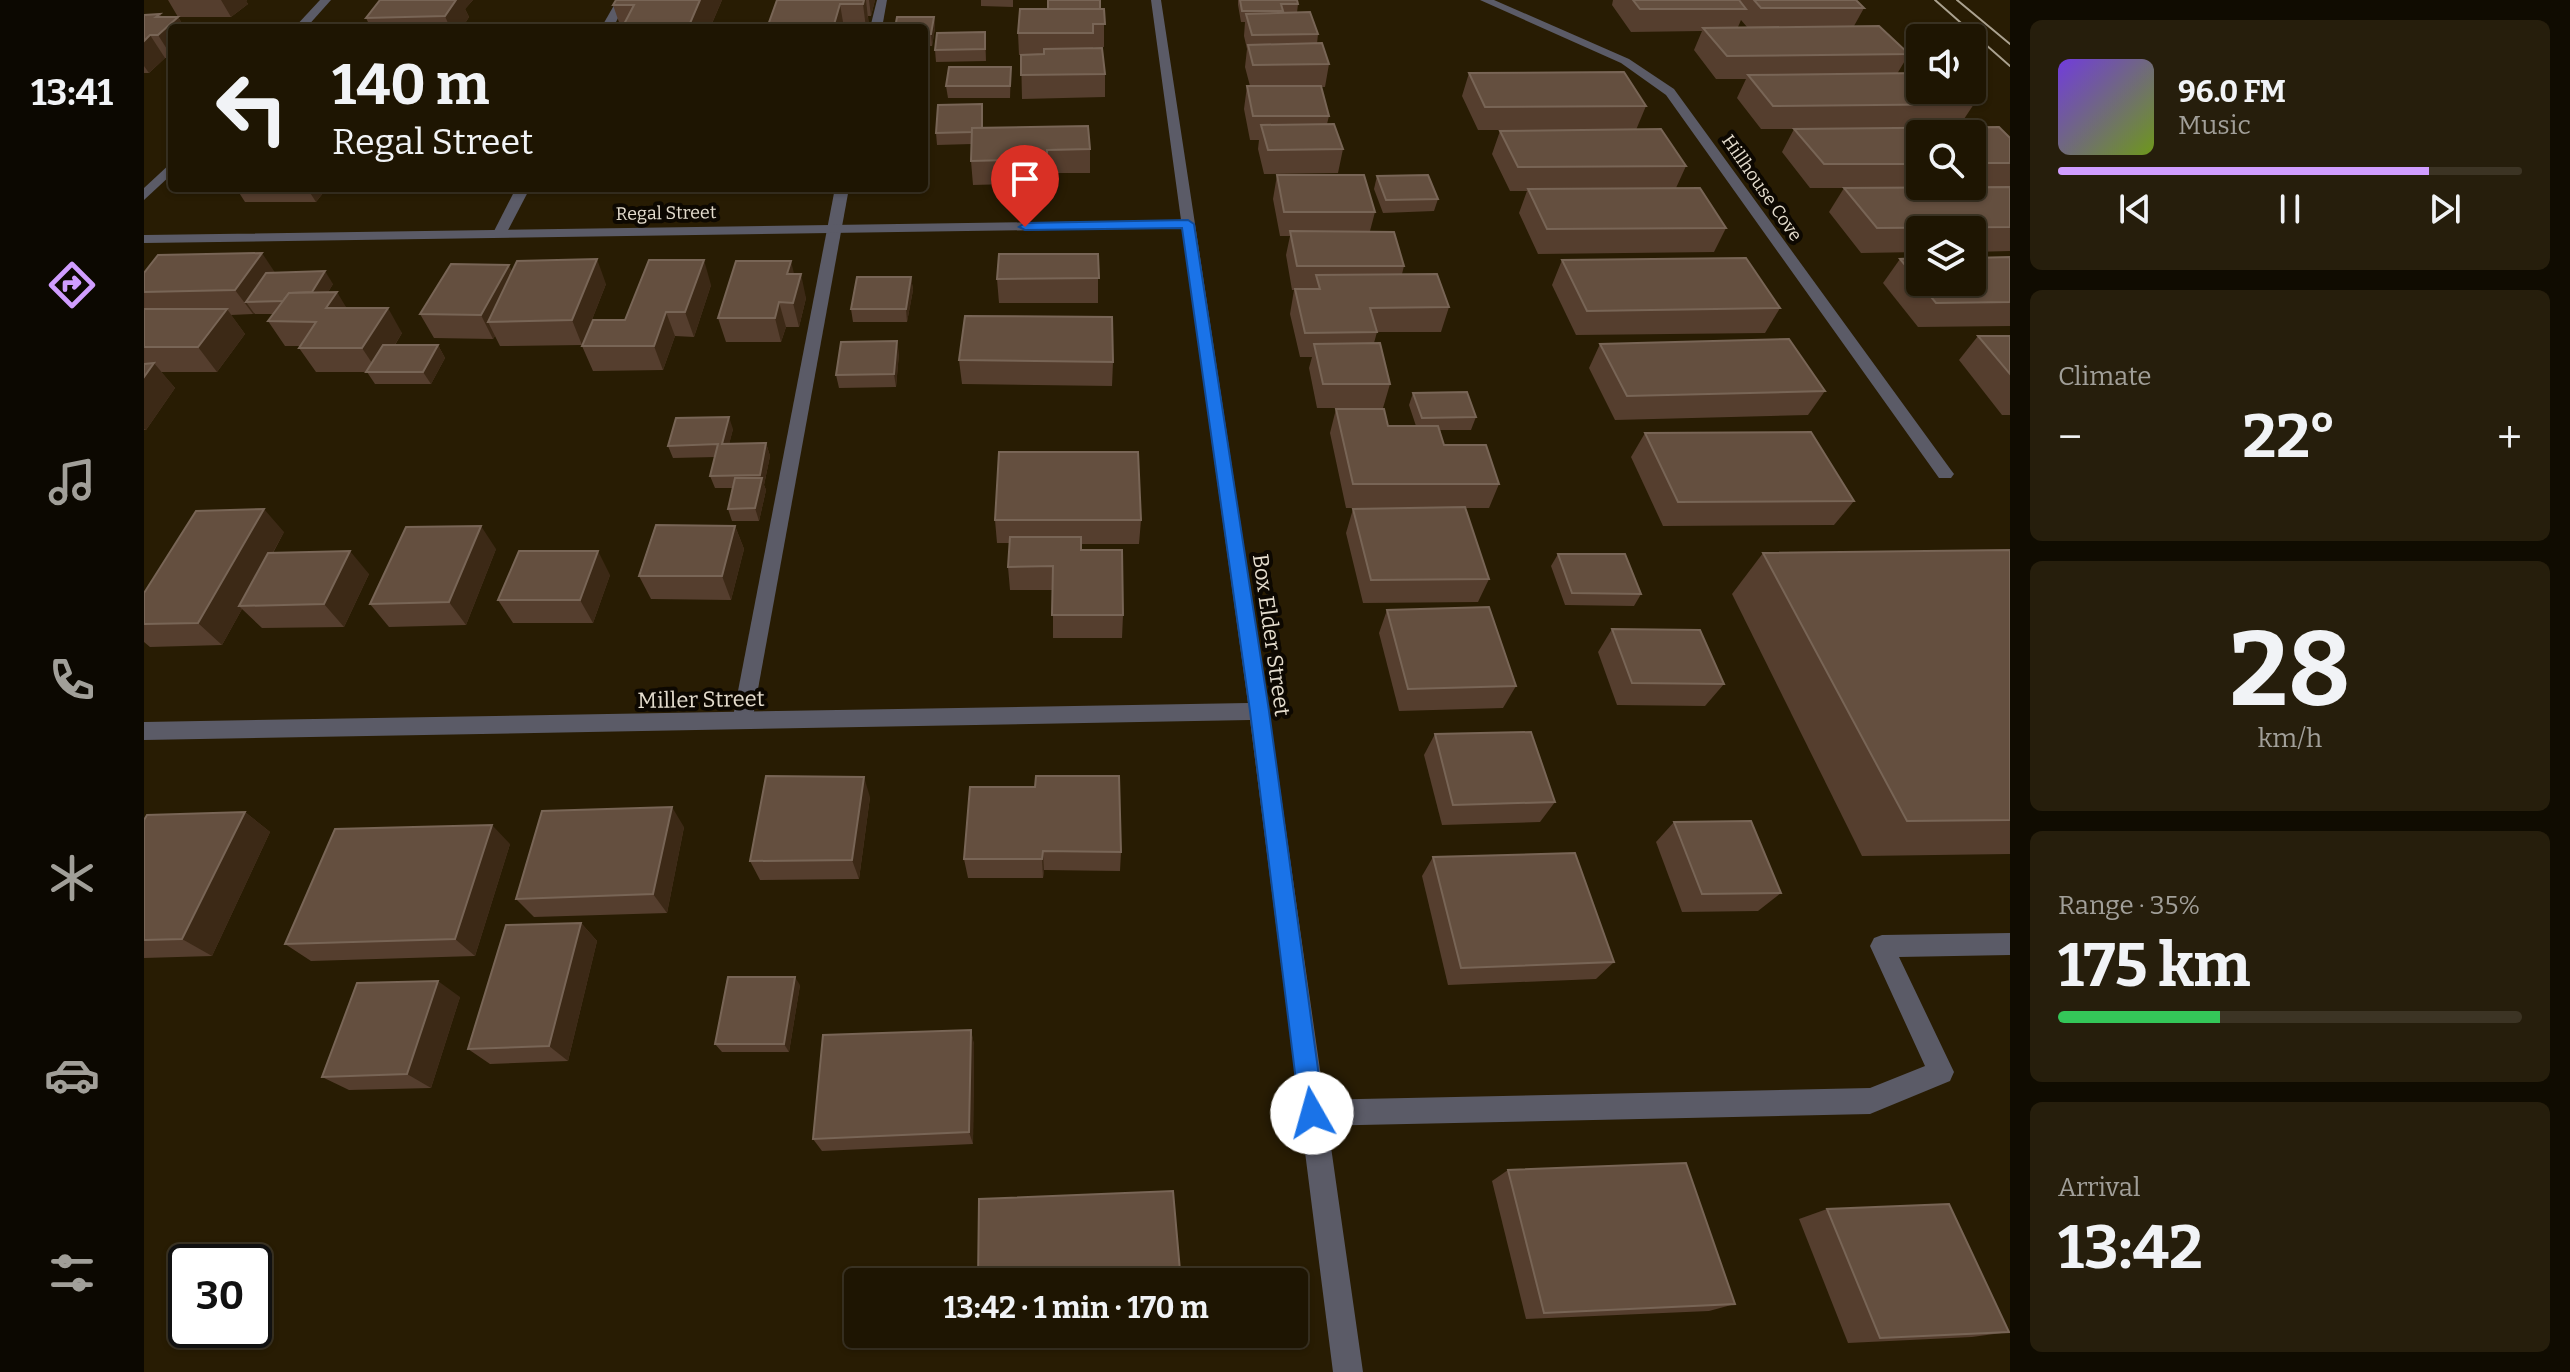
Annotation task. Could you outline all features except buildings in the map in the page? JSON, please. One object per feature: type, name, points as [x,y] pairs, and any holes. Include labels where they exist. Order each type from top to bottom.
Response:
[{"type":"street","points":[[304,24],[326,0]]},
{"type":"street","points":[[609,24],[622,0]]},
{"type":"street","points":[[877,24],[882,0]]},
{"type":"street","name":"Box Elder Street","points":[[1156,0],[1259,711],[1348,1372]]},
{"type":"street","name":"Hillhouse Cove","points":[[1485,0],[1617,57],[1643,70],[1670,92],[1945,474]]},
{"type":"street","points":[[144,196],[168,170]]},
{"type":"street","points":[[500,233],[521,192]]},
{"type":"street","points":[[742,722],[841,192]]},
{"type":"street","name":"Regal Street","points":[[144,239],[1188,224]]},
{"type":"street","name":"Miller Street","points":[[144,731],[1259,711]]},
{"type":"street","points":[[1312,1113],[1870,1101],[1941,1072],[1882,946],[2010,944]]},
{"type":"tram line","points":[[1935,0],[2010,66]]},
{"type":"tram line","points":[[1957,0],[2010,44]]},
{"type":"route","points":[[1025,227],[1188,224],[1259,711],[1312,1113]]}]
